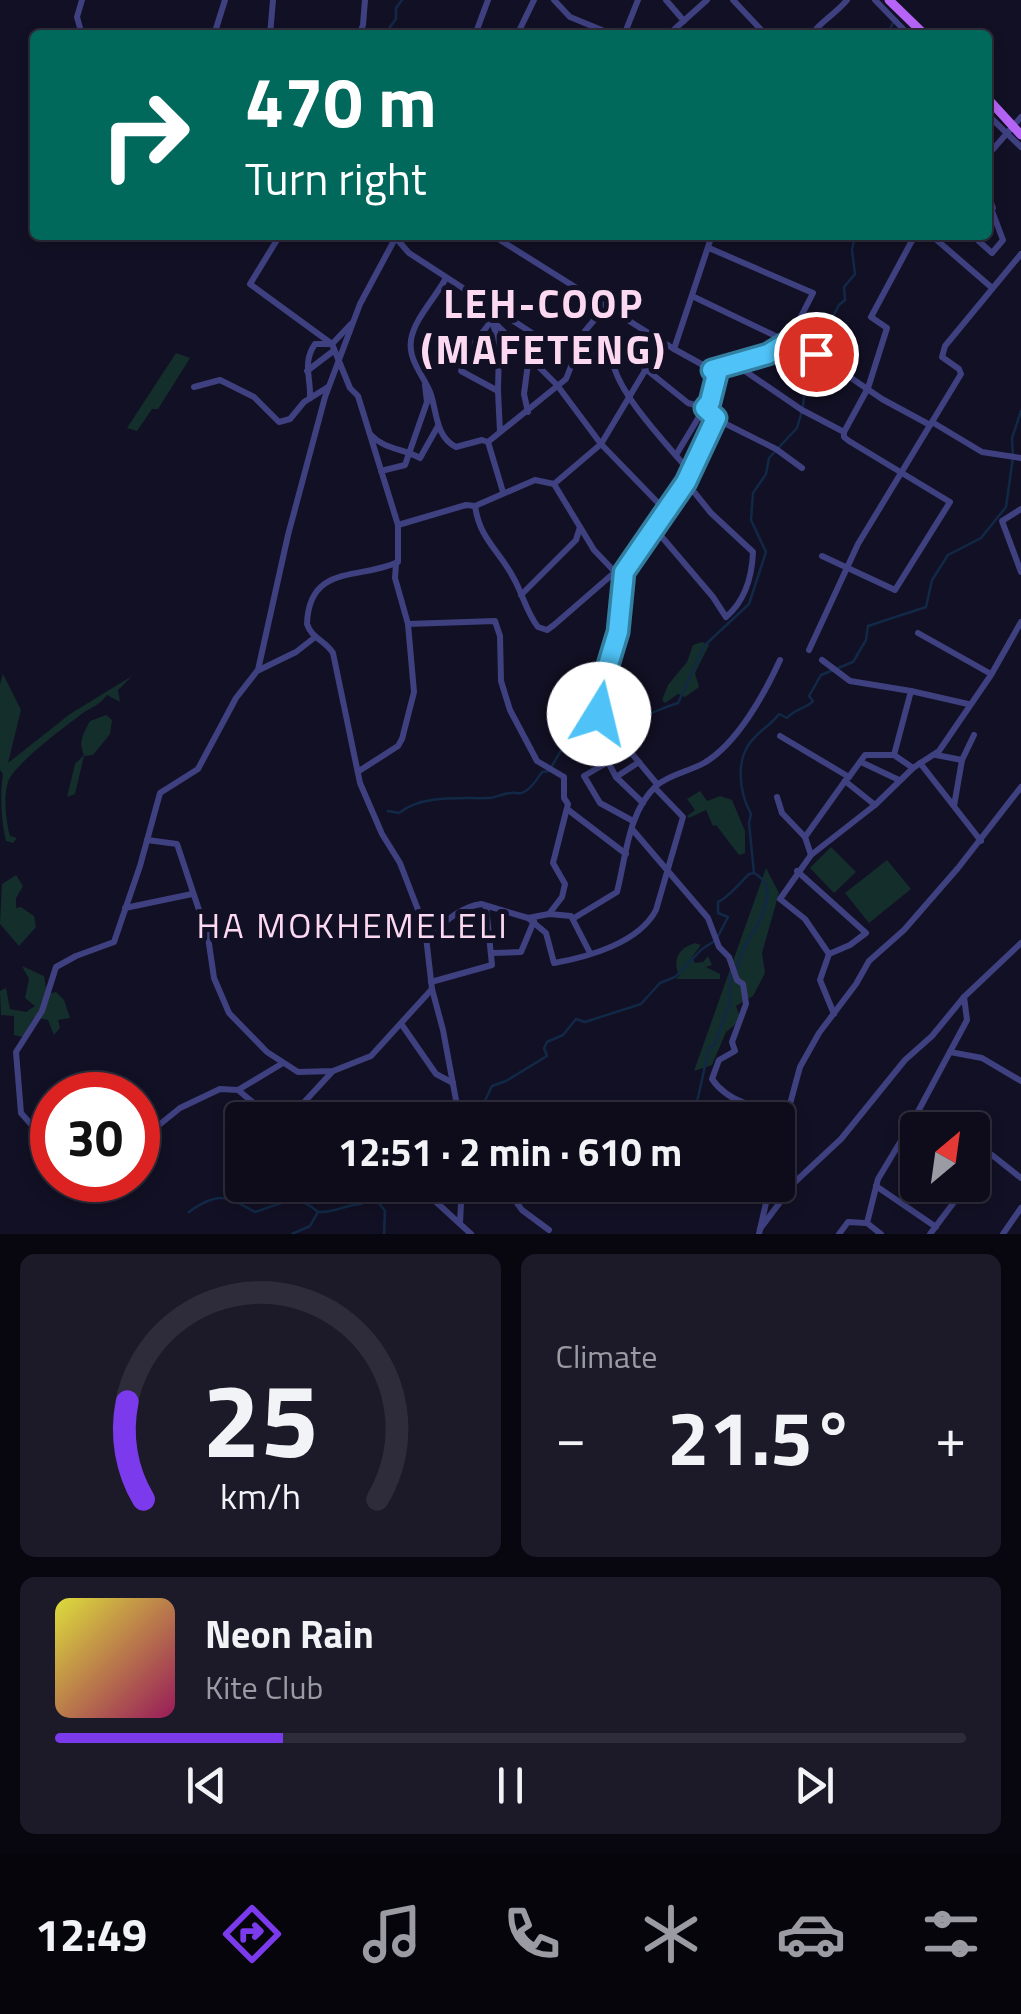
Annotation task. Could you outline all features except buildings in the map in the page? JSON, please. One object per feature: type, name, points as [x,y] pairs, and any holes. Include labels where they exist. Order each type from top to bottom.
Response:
[{"type":"main road","points":[[889,0],[919,30]]},
{"type":"main road","points":[[992,105],[1009,129],[1021,135]]},
{"type":"street","points":[[81,30],[77,18],[82,0]]},
{"type":"street","points":[[216,30],[225,0]]},
{"type":"street","points":[[270,30],[273,0]]},
{"type":"street","points":[[360,30],[365,0]]},
{"type":"street","points":[[477,30],[488,0]]},
{"type":"street","points":[[519,30],[534,0]]},
{"type":"street","points":[[554,0],[570,17],[602,30]]},
{"type":"street","points":[[626,30],[638,0]]},
{"type":"street","points":[[666,0],[684,20]]},
{"type":"street","points":[[673,30],[707,0]]},
{"type":"street","points":[[733,0],[760,30]]},
{"type":"street","points":[[817,30],[846,0]]},
{"type":"street","points":[[875,0],[904,30]]},
{"type":"street","points":[[992,149],[1021,117]]},
{"type":"street","points":[[992,118],[1009,129],[1021,147]]},
{"type":"street","points":[[978,240],[992,253],[1003,240],[992,215]]},
{"type":"street","points":[[277,240],[250,284],[332,348],[347,382],[358,396],[398,525],[401,553],[395,578],[408,624],[414,692],[398,746],[358,771]]},
{"type":"street","points":[[30,1123],[21,1113],[16,1052],[42,1011],[56,967],[114,942],[160,793],[198,769],[236,698],[257,671],[288,536],[329,386],[351,324],[394,240]]},
{"type":"street","points":[[399,240],[405,250],[532,334],[524,394],[528,412]]},
{"type":"street","points":[[500,240],[717,374],[710,402],[676,455]]},
{"type":"street","points":[[674,349],[711,240]]},
{"type":"street","points":[[822,556],[895,590],[950,502],[844,437],[868,388],[887,328],[870,317],[913,240]]},
{"type":"street","points":[[937,240],[992,287]]},
{"type":"street","points":[[709,248],[813,293],[788,342],[768,354],[730,367]]},
{"type":"street","points":[[810,650],[848,567],[962,372],[942,357],[945,346],[1021,254]]},
{"type":"street","points":[[446,278],[411,338],[412,355],[448,443],[456,447],[488,442]]},
{"type":"street","points":[[692,296],[816,354],[982,452],[1021,458]]},
{"type":"street","points":[[488,442],[566,379],[586,331],[606,306]]},
{"type":"street","points":[[490,307],[499,345],[500,432]]},
{"type":"street","points":[[493,322],[557,385],[602,444],[666,512]]},
{"type":"street","points":[[493,322],[466,354],[461,370],[498,391]]},
{"type":"street","points":[[306,371],[321,363],[351,324]]},
{"type":"street","points":[[310,398],[308,356],[315,344],[332,348]]},
{"type":"street","points":[[576,351],[612,360],[627,354],[688,404],[705,408],[802,468]]},
{"type":"street","points":[[612,360],[630,395],[690,472]]},
{"type":"street","points":[[712,370],[721,366],[742,369],[802,410],[844,432]]},
{"type":"street","points":[[554,484],[602,444],[646,369]]},
{"type":"street","points":[[333,376],[347,382]]},
{"type":"street","points":[[194,387],[220,380],[254,398],[278,422],[290,419],[310,398],[329,386]]},
{"type":"street","points":[[382,471],[406,465],[428,402],[426,384]]},
{"type":"street","points":[[475,506],[483,535],[514,578],[538,628],[547,630],[620,572],[656,530],[702,454],[716,418]]},
{"type":"street","points":[[369,432],[388,448],[420,458],[439,426]]},
{"type":"street","points":[[488,442],[503,492]]},
{"type":"street","points":[[398,525],[466,505],[475,506],[535,480],[554,484],[594,550],[620,572]]},
{"type":"street","points":[[656,530],[726,617],[734,611],[744,595],[753,552],[711,514],[686,482]]},
{"type":"street","points":[[1021,509],[1002,522],[1021,572]]},
{"type":"street","points":[[520,596],[576,540],[580,526]]},
{"type":"street","points":[[396,564],[329,580],[321,586],[307,616],[309,632],[333,653],[358,771],[375,821],[400,862],[426,938],[431,986],[444,1030],[455,1102]]},
{"type":"street","points":[[426,938],[455,914],[474,904],[486,906],[531,920],[550,940],[554,963],[607,947],[649,922],[656,910],[683,817],[599,714],[598,698],[618,632],[620,572]]},
{"type":"street","points":[[408,624],[495,620],[500,636],[501,681],[510,710],[536,761],[564,778],[568,809],[553,863],[565,884],[562,897],[549,914]]},
{"type":"street","points":[[829,954],[805,920],[780,898],[811,855],[875,805],[916,765],[939,752],[1021,622]]},
{"type":"street","points":[[918,633],[991,675]]},
{"type":"street","points":[[257,671],[296,652],[314,638]]},
{"type":"street","points":[[531,920],[549,914],[574,918],[617,892],[632,825],[644,803],[656,786],[703,764],[726,745],[753,706],[761,701],[780,660]]},
{"type":"street","points":[[822,660],[850,682],[911,690],[968,704]]},
{"type":"street","points":[[894,755],[911,690]]},
{"type":"street","points":[[954,806],[962,760],[974,735]]},
{"type":"street","points":[[780,736],[847,779],[875,805]]},
{"type":"street","points":[[811,855],[807,841],[865,754],[894,755],[916,765],[982,841]]},
{"type":"street","points":[[932,755],[962,760]]},
{"type":"street","points":[[644,803],[616,777],[608,762],[584,776],[600,803],[632,825],[708,918],[719,947],[746,991],[746,1004],[732,1042],[734,1051],[719,1060],[712,1080],[717,1087],[745,1102]]},
{"type":"street","points":[[616,777],[639,762]]},
{"type":"street","points":[[860,762],[899,780]]},
{"type":"street","points":[[789,1102],[800,1066],[869,961],[904,930],[982,841],[1021,787]]},
{"type":"street","points":[[777,796],[782,812],[807,841],[820,849]]},
{"type":"street","points":[[568,809],[626,854]]},
{"type":"street","points":[[148,840],[177,844],[208,937],[214,978],[228,1013],[246,1033],[298,1072],[313,1090]]},
{"type":"street","points":[[797,871],[866,932],[829,954],[820,980],[834,1014]]},
{"type":"street","points":[[126,908],[192,894]]},
{"type":"street","points":[[298,1072],[333,1071],[371,1056],[396,1026],[402,1025],[431,986],[492,964],[494,953],[486,906]]},
{"type":"street","points":[[574,918],[590,953]]},
{"type":"street","points":[[494,953],[521,952],[531,920]]},
{"type":"street","points":[[760,1232],[796,1180],[841,1139],[905,1060],[1021,943]]},
{"type":"street","points":[[866,1223],[876,1186],[967,1020],[964,997]]},
{"type":"street","points":[[402,1025],[436,1074],[453,1082]]},
{"type":"street","points":[[950,1052],[982,1058],[1021,1081]]},
{"type":"street","points":[[160,1122],[220,1089],[238,1090],[283,1063]]},
{"type":"street","points":[[303,1102],[333,1071]]},
{"type":"street","points":[[238,1090],[252,1102]]},
{"type":"street","points":[[990,1157],[992,1155],[1021,1178]]},
{"type":"street","points":[[876,1186],[933,1231],[954,1202]]},
{"type":"street","points":[[436,1202],[471,1234]]},
{"type":"street","points":[[460,1224],[461,1202]]},
{"type":"street","points":[[516,1202],[550,1230]]},
{"type":"street","points":[[760,1232],[766,1202]]},
{"type":"street","points":[[1003,1234],[1021,1208]]},
{"type":"street","points":[[839,1234],[848,1222],[866,1223],[880,1234]]},
{"type":"green space","points":[[176,353],[190,358],[158,409],[152,409],[137,431],[127,428]]},
{"type":"green space","points":[[693,645],[709,645],[695,673],[699,687],[685,697],[678,694],[665,703],[662,700],[668,685],[687,662]]},
{"type":"green space","points":[[3,674],[21,710],[8,763],[70,714],[132,676],[118,690],[120,702],[107,695],[41,746],[12,775],[5,802],[10,836],[17,838],[13,843],[6,841],[3,825]]},
{"type":"green space","points":[[106,715],[112,720],[110,734],[93,755],[84,756],[75,794],[67,797],[75,764],[84,755],[81,742],[85,730],[90,721]]},
{"type":"green space","points":[[700,791],[707,801],[720,796],[732,800],[745,831],[745,853],[739,855],[713,826],[706,810],[687,816],[695,810],[687,799]]},
{"type":"green space","points":[[831,847],[856,872],[834,893],[810,868]]},
{"type":"green space","points":[[887,860],[911,889],[869,923],[845,893]]},
{"type":"green space","points":[[766,868],[779,893],[762,953],[765,973],[753,996],[736,1006],[741,1020],[726,1032],[712,1065],[694,1071]]},
{"type":"green space","points":[[16,875],[23,886],[16,898],[16,908],[34,916],[36,927],[19,946],[0,924],[2,884]]},
{"type":"green space","points":[[695,943],[701,945],[692,957],[695,963],[708,956],[712,965],[706,967],[720,974],[720,979],[676,979],[678,955]]},
{"type":"green space","points":[[22,966],[44,976],[47,994],[56,992],[64,1000],[70,1018],[58,1020],[60,1028],[54,1035],[48,1020],[34,1017],[23,1037],[14,1035],[14,1016],[1,1015],[0,991],[6,988],[10,1009],[26,1012],[35,1006],[25,998],[29,979]]},
{"type":"waterway","points":[[388,30],[402,0]]},
{"type":"waterway","points":[[890,30],[893,23]]},
{"type":"waterway","points":[[803,406],[807,370],[794,365],[794,355],[807,324],[826,330],[845,300],[844,287],[855,274],[854,240]]},
{"type":"waterway","points":[[484,1102],[492,1086],[547,1056],[547,1042],[563,1035],[576,1019],[585,1022],[641,1004],[660,983],[675,977],[716,940],[728,917],[718,913],[718,902],[754,873],[751,814],[741,775],[748,745],[779,714],[787,718],[813,701],[809,696],[821,675],[853,662],[866,640],[868,626],[926,607],[932,580],[948,555],[981,538],[1006,507],[1012,438],[1021,411]]},
{"type":"waterway","points":[[609,720],[635,718],[678,703],[704,646],[749,604],[766,552],[751,520],[753,493],[766,474],[769,458],[797,428],[801,414]]},
{"type":"waterway","points":[[388,811],[399,813],[431,800],[522,793],[542,772],[549,771],[560,752],[601,719]]},
{"type":"waterway","points":[[697,1102],[709,1048],[715,1044],[730,1002],[730,975],[735,973],[766,906],[767,888],[754,873]]},
{"type":"waterway","points":[[189,1212],[222,1198],[255,1212],[295,1201],[318,1212]]},
{"type":"waterway","points":[[292,1234],[310,1226],[318,1212],[363,1202]]},
{"type":"waterway","points":[[378,1202],[385,1211],[384,1234]]},
{"type":"district","name":"LEH-COOP (MAFETENG)","points":[[544,326]]},
{"type":"district","name":"HA MOKHEMELELI","points":[[353,925]]},
{"type":"route","points":[[599,714],[598,698],[618,632],[624,572],[656,530],[702,454],[716,418],[705,408],[717,374],[712,370],[768,354],[788,342],[816,354]]}]
